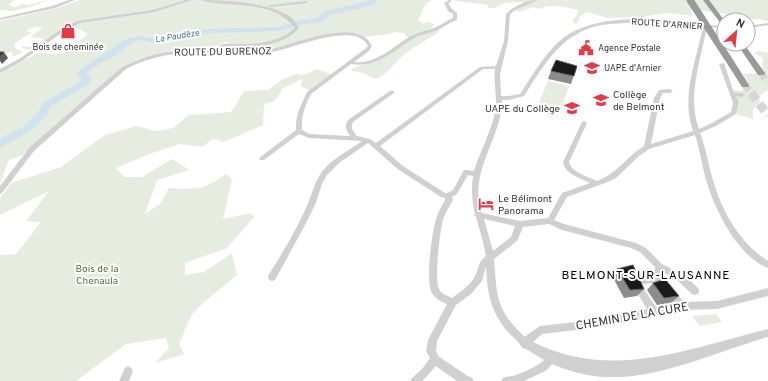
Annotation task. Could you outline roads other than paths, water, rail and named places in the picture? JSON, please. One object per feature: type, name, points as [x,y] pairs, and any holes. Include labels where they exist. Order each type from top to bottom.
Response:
[{"type":"highway","points":[[690,0],[746,85]]},
{"type":"highway","points":[[706,0],[716,13]]},
{"type":"highway","points":[[746,52],[761,73]]},
{"type":"street","points":[[0,19],[53,7],[73,0]]},
{"type":"street","points":[[0,71],[32,53],[68,26],[79,22],[154,11],[190,0]]},
{"type":"street","points":[[204,0],[215,3],[268,7],[306,2]]},
{"type":"street","points":[[536,0],[515,8],[508,14],[506,41],[498,67],[499,98],[496,123],[477,174],[474,195],[478,215],[487,241],[490,257],[490,279],[495,303],[510,330],[525,345],[549,357],[579,368],[602,372],[648,369],[768,334]]},
{"type":"street","points":[[351,63],[361,65],[370,62],[421,33],[438,29],[448,21],[455,19],[455,13],[450,10],[446,3],[450,1]]},
{"type":"street","points":[[211,51],[223,44],[249,46],[274,41],[295,31],[295,24],[284,14],[268,7]]},
{"type":"street","name":"ROUTE D'ARNIER","points":[[499,98],[509,98],[522,95],[562,41],[584,29],[609,22],[632,21],[716,27]]},
{"type":"street","points":[[756,26],[768,24]]},
{"type":"street","points":[[702,26],[704,31],[691,104],[691,117],[695,132],[701,143],[715,196],[726,218],[742,243],[759,260],[768,266]]},
{"type":"street","name":"ROUTE DU BURENOZ","points":[[1,189],[32,149],[124,68],[134,62],[165,53],[184,50],[266,52],[326,36],[350,34],[367,40],[370,46],[351,63],[309,93],[305,99],[298,123],[299,131]]},
{"type":"street","points":[[550,221],[564,195],[609,179],[627,165],[640,150],[695,132],[724,119],[734,112],[736,103],[722,64]]},
{"type":"street","points":[[376,146],[482,68],[498,67]]},
{"type":"street","points":[[647,147],[657,98],[661,91],[670,91]]},
{"type":"street","points":[[355,138],[349,130],[348,126],[350,121],[392,92]]},
{"type":"street","points":[[732,94],[742,95]]},
{"type":"street","points":[[584,123],[566,162],[567,167],[573,172],[595,183]]},
{"type":"street","points":[[262,158],[299,131],[309,136],[368,140],[401,168],[448,196]]},
{"type":"street","points":[[272,277],[290,248],[310,209],[316,196],[317,186],[322,178],[329,169],[368,140]]},
{"type":"street","points":[[448,196],[455,192],[466,172],[477,174]]},
{"type":"street","points":[[448,196],[449,200],[440,215],[437,226],[433,282],[436,292],[441,297],[453,302]]},
{"type":"street","points":[[478,215],[520,224],[550,221],[562,227],[633,245],[643,250],[659,266],[681,278],[694,291]]},
{"type":"street","points":[[466,381],[435,359],[431,351],[433,340],[453,302],[468,291],[480,278],[482,263],[514,239],[520,224]]},
{"type":"street","points":[[659,266],[659,279],[682,306]]},
{"type":"street","points":[[654,312],[637,286],[638,282],[640,281],[659,279]]},
{"type":"street","name":"CHEMIN DE LA CURE","points":[[525,345],[530,337],[540,330],[601,323],[682,306],[717,305],[768,292]]},
{"type":"street","points":[[415,381],[425,372],[435,359]]},
{"type":"street","points":[[506,381],[513,381],[544,367],[547,362]]},
{"type":"street","points":[[124,381],[128,371]]},
{"type":"waterway","name":"La Paudèze","points":[[0,144],[27,129],[43,113],[46,105],[85,83],[87,78],[82,75],[84,71],[101,59],[109,56],[129,41],[139,38],[156,41],[210,31],[279,29],[302,22],[316,21],[329,13],[361,6],[371,3],[374,0]]},
{"type":"tunnel","points":[[761,73],[768,82]]},
{"type":"tunnel","points":[[745,85],[752,94]]},
{"type":"tunnel","points":[[751,93],[768,115]]},
{"type":"place","name":"Bois de cheminée","points":[[68,31]]},
{"type":"place","name":"Agence Postale","points":[[586,48]]},
{"type":"place","name":"UAPE d'Arnier","points":[[592,68]]},
{"type":"place","name":"Collège de Belmont","points":[[601,100]]},
{"type":"place","name":"UAPE du Collège","points":[[572,108]]},
{"type":"place","name":"Le Bélimont Panorama","points":[[486,204]]},
{"type":"district","name":"BELMONT-SUR-LAUSANNE","points":[[646,275]]},
{"type":"park label","name":"Bois de la Chenaula","points":[[97,274]]}]
